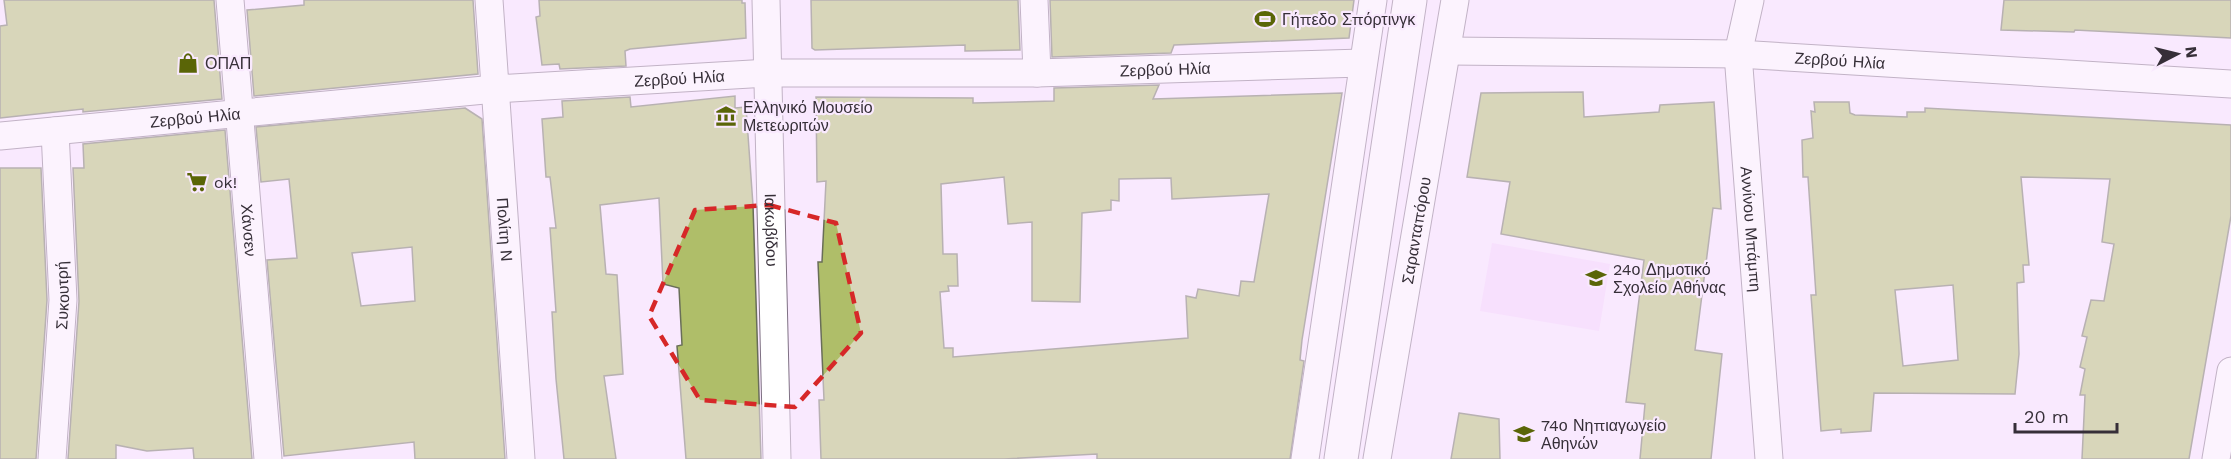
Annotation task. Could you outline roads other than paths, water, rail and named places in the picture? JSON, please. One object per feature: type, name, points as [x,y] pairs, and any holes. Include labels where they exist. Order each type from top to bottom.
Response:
[{"type":"street","name":"Χάνσεν","points":[[230,0],[268,459]]},
{"type":"street","name":"Πολίτη Ν","points":[[489,0],[521,459]]},
{"type":"street","name":"Ιακωβίδου","points":[[766,0],[777,459]]},
{"type":"street","points":[[1034,0],[1037,73]]},
{"type":"street","points":[[1305,459],[1373,0]]},
{"type":"street","points":[[1341,459],[1410,0]]},
{"type":"street","name":"Σαρανταπόρου","points":[[1377,459],[1455,0]]},
{"type":"street","name":"Αννίνου Μπάμπη","points":[[1750,0],[1738,54],[1769,459]]},
{"type":"street","name":"Ζερβού Ηλία","points":[[1448,51],[1738,54],[2231,84]]},
{"type":"street","name":"Ζερβού Ηλία","points":[[0,136],[495,89],[768,73],[1037,73],[1362,63]]},
{"type":"street","name":"Συκουτρή","points":[[52,459],[63,300],[55,131]]},
{"type":"street","points":[[2216,459],[2231,371]]},
{"type":"place","name":"Γήπεδο Σπόρτινγκ","points":[[1265,19]]},
{"type":"place","name":"ΟΠΑΠ","points":[[188,63]]},
{"type":"place","name":"Ελληνικό Μουσείο Μετεωριτών","points":[[726,116]]},
{"type":"place","name":"ok!","points":[[197,182]]},
{"type":"place","name":"24ο Δημοτικό Σχολείο Αθήνας","points":[[1596,278]]},
{"type":"place","name":"74ο Νηπιαγωγείο Αθηνών","points":[[1524,434]]}]
